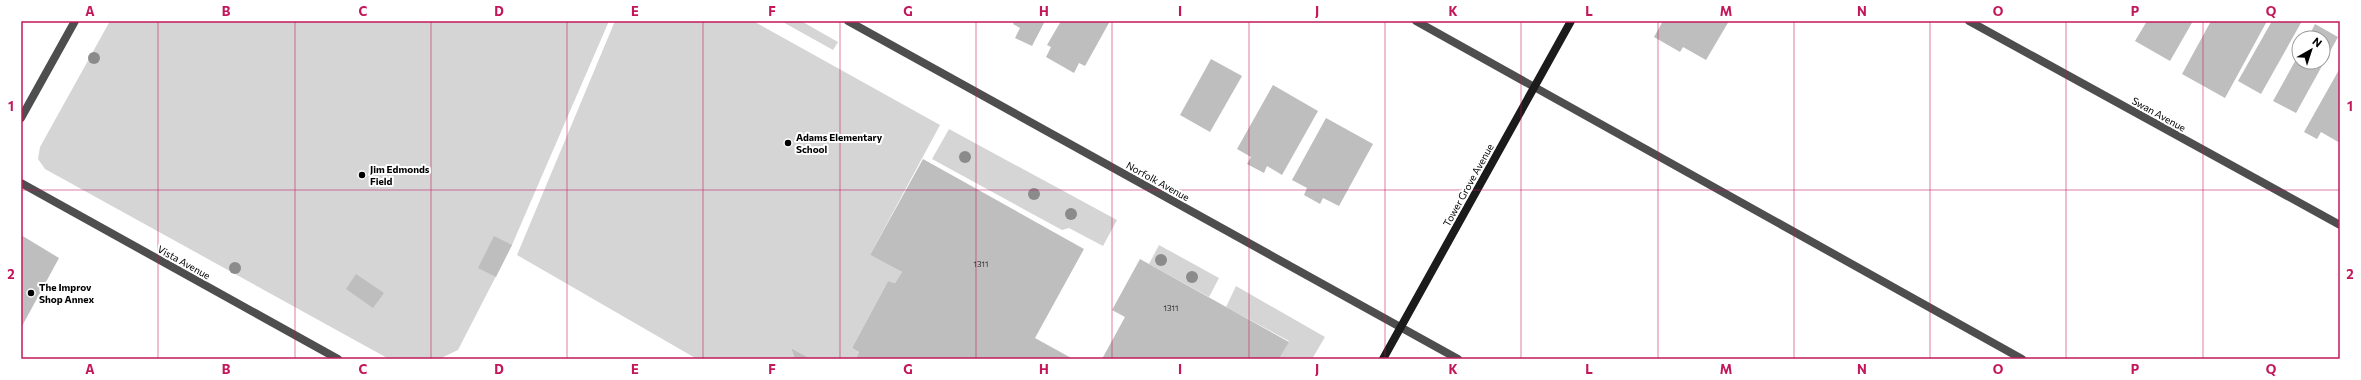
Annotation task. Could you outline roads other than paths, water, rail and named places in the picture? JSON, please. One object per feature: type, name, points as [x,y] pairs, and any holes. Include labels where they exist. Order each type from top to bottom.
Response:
[{"type":"street","points":[[21,118],[75,21]]},
{"type":"street","name":"Norfolk Avenue","points":[[848,21],[1458,359]]},
{"type":"street","points":[[1416,21],[2022,359]]},
{"type":"street","name":"Tower Grove Avenue","points":[[1383,359],[1571,21]]},
{"type":"street","name":"Swan Avenue","points":[[1968,21],[2340,225]]},
{"type":"street","name":"Vista Avenue","points":[[21,183],[338,359]]},
{"type":"place","name":"Adams Elementary School","points":[[788,143]]},
{"type":"place","name":"Jim Edmonds Field","points":[[362,175]]},
{"type":"place","name":"The Improv Shop Annex","points":[[31,293]]}]
